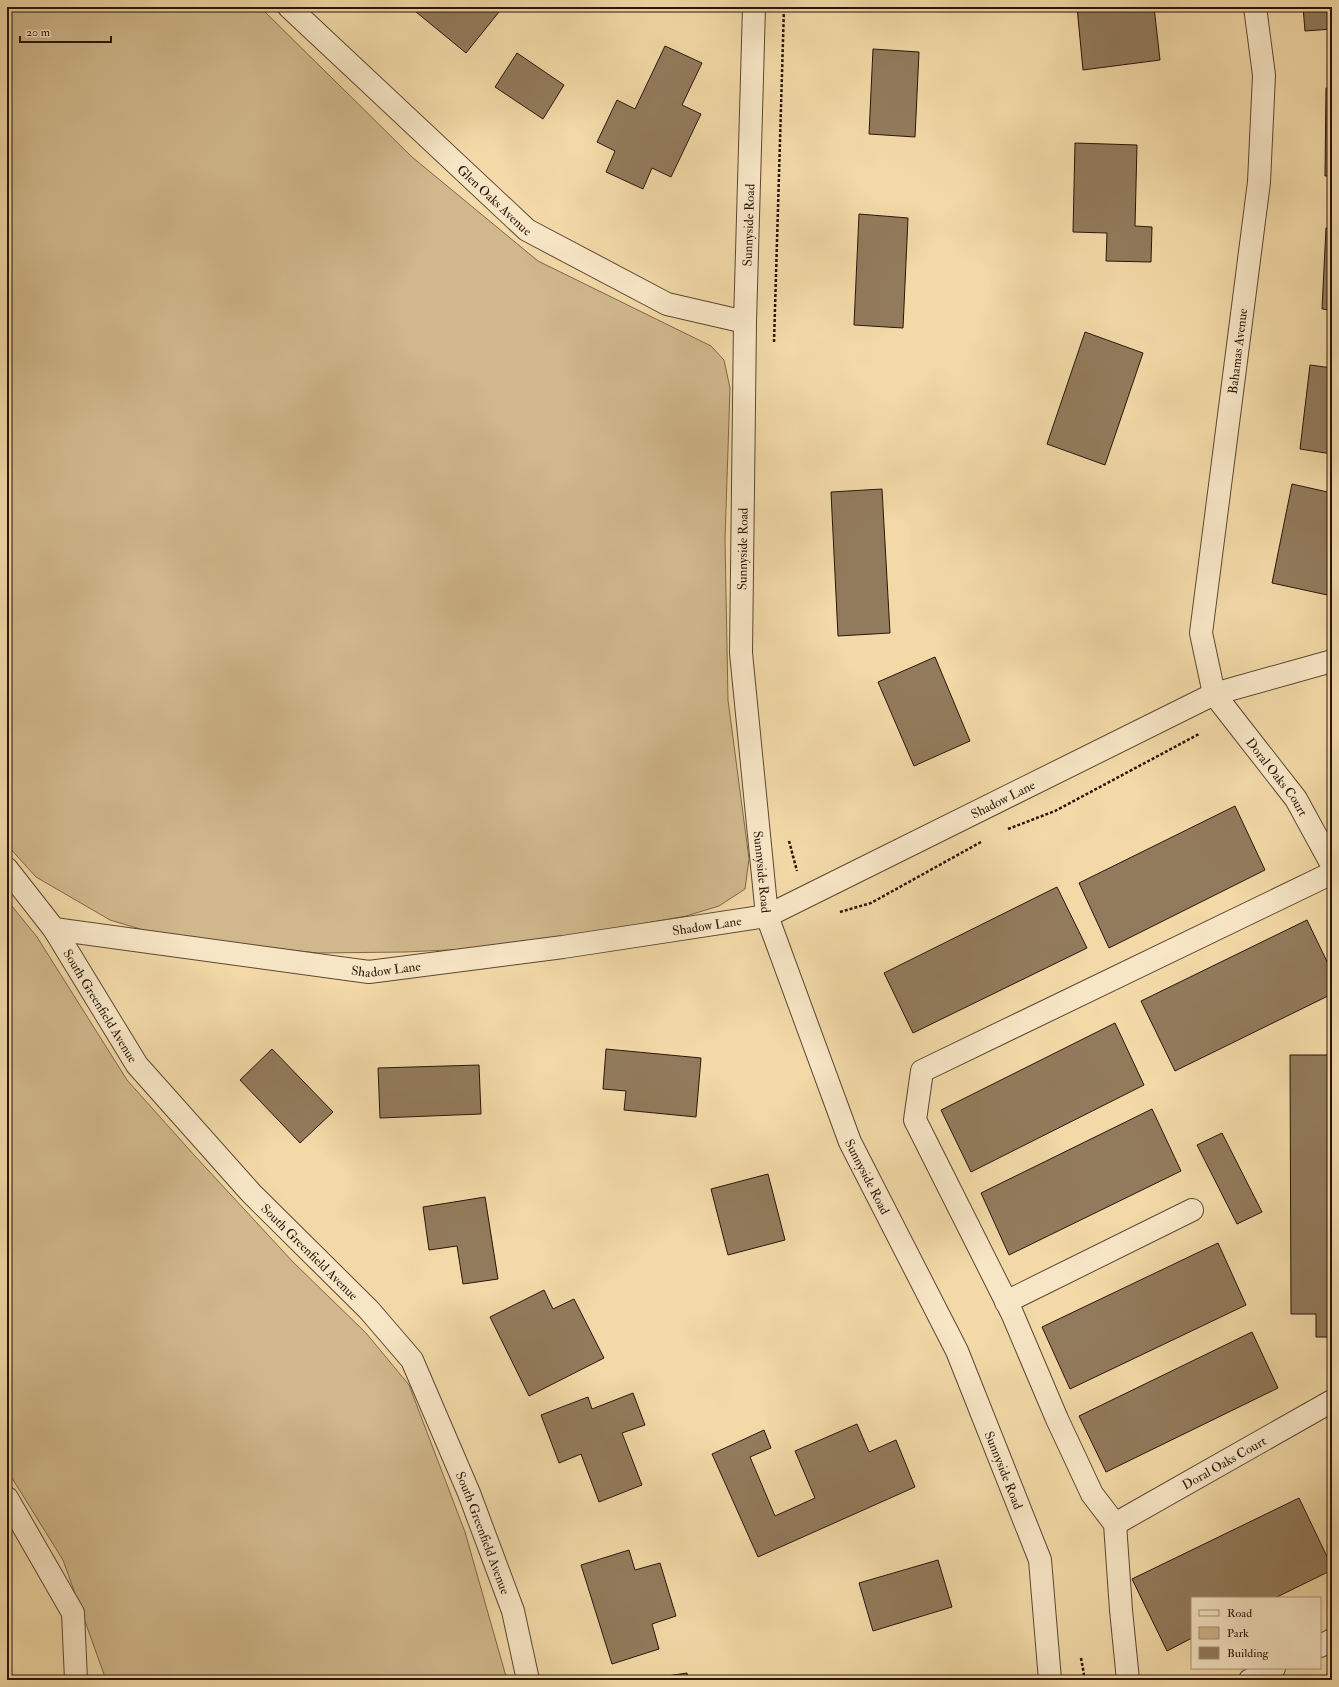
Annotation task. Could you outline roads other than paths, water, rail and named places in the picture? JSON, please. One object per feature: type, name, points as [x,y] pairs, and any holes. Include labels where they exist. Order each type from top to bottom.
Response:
[{"type":"street","name":"Glen Oaks Avenue","points":[[288,7],[527,230],[667,304],[745,322]]},
{"type":"street","name":"Sunnyside Road","points":[[754,7],[745,322],[741,653],[767,916],[850,1142],[957,1351],[1040,1560],[1050,1680]]},
{"type":"street","name":"Bahamas Avenue","points":[[1214,694],[1201,633],[1259,182],[1264,75],[1255,7]]},
{"type":"street","name":"Shadow Lane","points":[[54,928],[369,972],[563,947],[767,916],[1214,694],[1332,661]]},
{"type":"street","name":"Doral Oaks Court","points":[[1214,694],[1296,799],[1332,865]]},
{"type":"street","name":"South Greenfield Avenue","points":[[7,869],[54,928],[137,1065],[251,1193],[369,1310],[412,1360],[468,1493],[513,1611],[528,1680]]},
{"type":"street","points":[[1128,1680],[1121,1610],[1116,1524],[1092,1494],[1057,1419],[1006,1302],[915,1120],[922,1071],[1332,873]]},
{"type":"street","points":[[1006,1302],[1192,1210]]},
{"type":"street","name":"Doral Oaks Court","points":[[1116,1524],[1332,1400]]},
{"type":"street","points":[[7,1498],[73,1613],[76,1680]]},
{"type":"street","points":[[1321,1646],[1332,1640]]},
{"type":"street","points":[[1250,1680],[1272,1669]]}]
